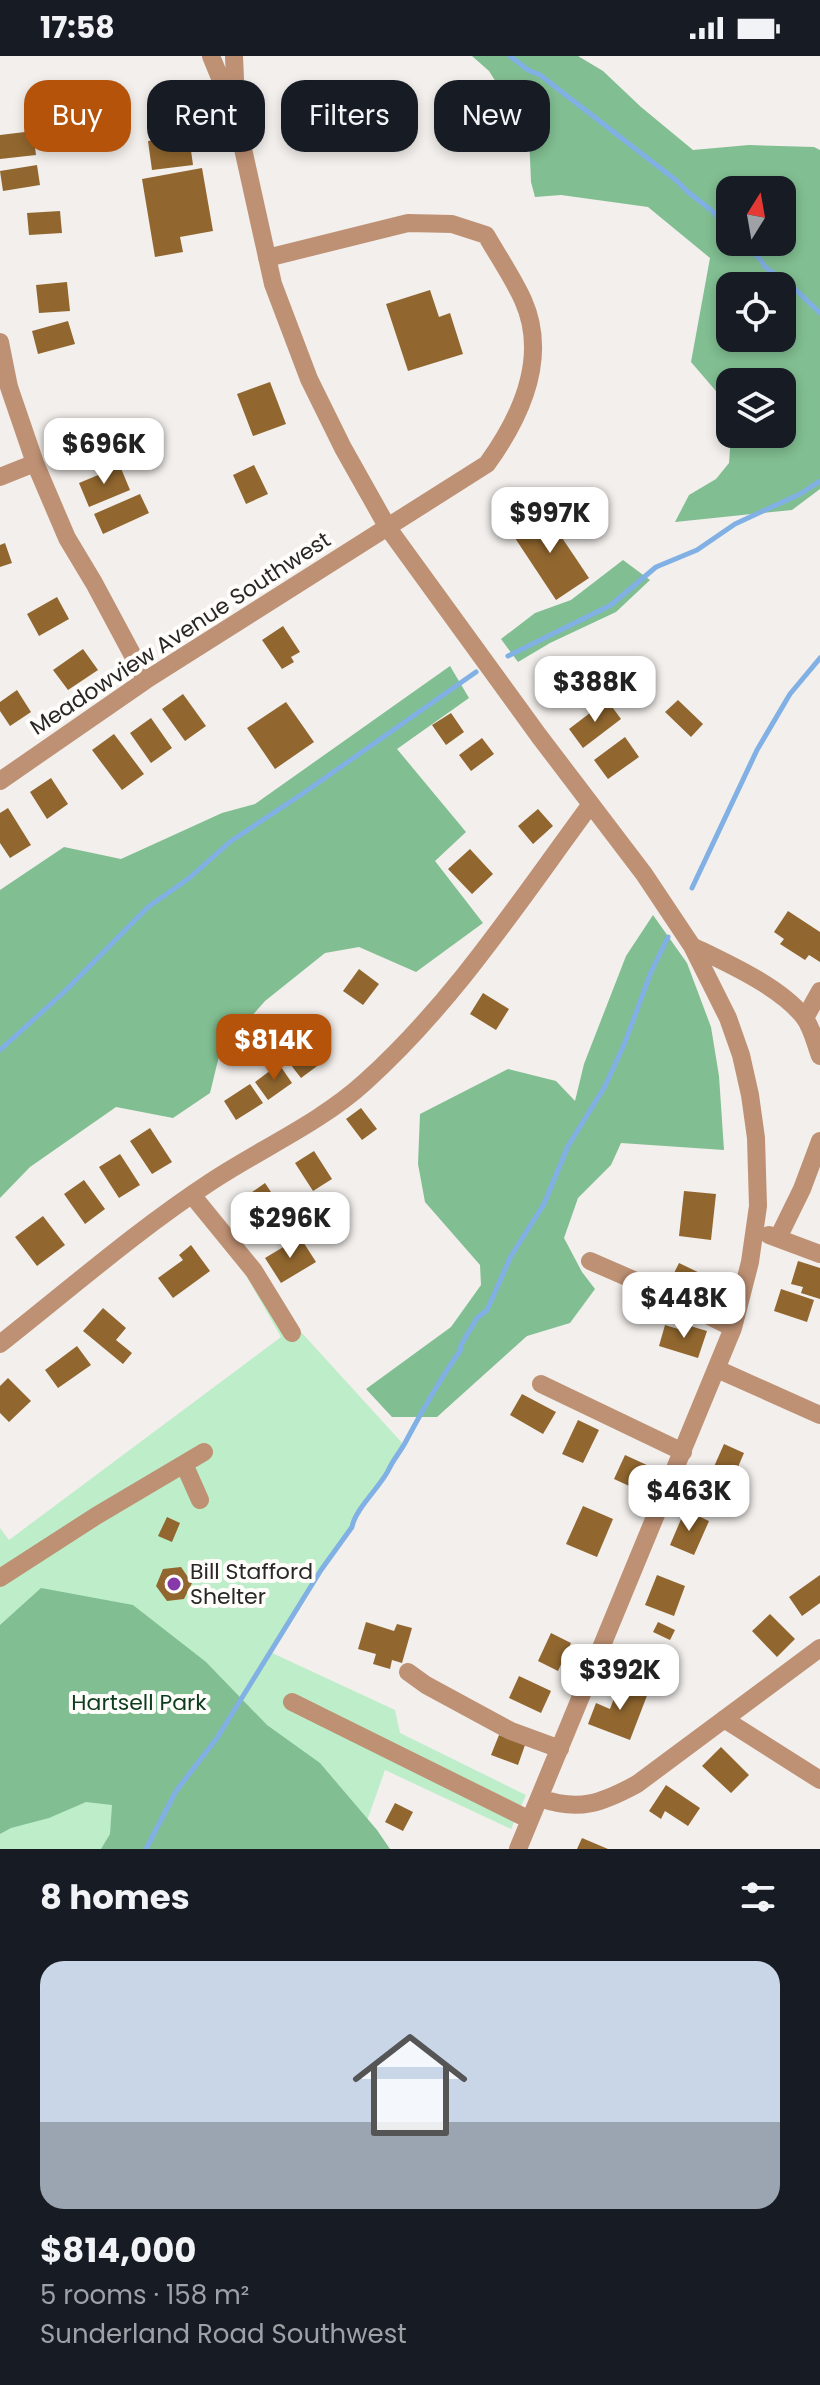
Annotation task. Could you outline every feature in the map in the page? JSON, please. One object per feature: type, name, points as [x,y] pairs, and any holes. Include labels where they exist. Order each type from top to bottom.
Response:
[{"type":"street","points":[[211,56],[221,80]]},
{"type":"street","points":[[234,56],[235,80]]},
{"type":"street","points":[[244,152],[273,284],[309,379],[343,448],[388,528],[644,874],[692,946],[728,1018],[750,1095],[756,1138],[758,1206],[750,1262],[733,1328],[518,1849]]},
{"type":"street","name":"Meadowview Avenue Southwest","points":[[0,781],[146,680],[487,464],[520,413],[534,340],[524,302],[486,235],[452,224],[408,223],[267,258]]},
{"type":"street","points":[[0,342],[9,387],[35,463],[67,538],[146,680]]},
{"type":"street","points":[[0,477],[35,463]]},
{"type":"street","points":[[0,1344],[103,1261],[192,1195],[334,1106],[362,1085],[413,1037],[467,971],[591,804]]},
{"type":"street","points":[[692,946],[737,968],[790,1003],[805,1018],[819,1048]]},
{"type":"street","points":[[805,1018],[820,991]]},
{"type":"street","points":[[778,1238],[802,1189],[820,1141]]},
{"type":"street","points":[[192,1195],[254,1271],[292,1333]]},
{"type":"street","points":[[755,1230],[820,1254]]},
{"type":"street","points":[[590,1261],[733,1328]]},
{"type":"street","points":[[717,1369],[820,1415]]},
{"type":"street","points":[[541,1384],[683,1452]]},
{"type":"street","points":[[0,1578],[204,1452]]},
{"type":"street","points":[[184,1464],[200,1500]]},
{"type":"street","points":[[540,1798],[569,1806],[588,1805],[612,1797],[661,1768],[820,1648]]},
{"type":"street","points":[[408,1672],[511,1731],[560,1749]]},
{"type":"street","points":[[292,1702],[530,1820]]},
{"type":"street","points":[[724,1719],[820,1780]]},
{"type":"green space","points":[[472,56],[578,56],[603,71],[693,150],[749,145],[814,147],[820,150],[820,489],[792,510],[675,522],[689,495],[716,479],[729,463],[730,448],[796,448],[796,368],[716,368],[716,391],[691,362],[710,258],[648,207],[561,195],[535,197],[530,152],[550,152],[550,80],[495,80]]},
{"type":"green space","points":[[623,560],[650,580],[616,612],[518,662],[501,639],[535,613],[571,600]]},
{"type":"green space","points":[[450,666],[469,698],[397,749],[466,832],[435,861],[483,923],[416,972],[359,947],[325,953],[265,1001],[220,1052],[210,1093],[173,1118],[116,1107],[30,1167],[0,1198],[0,890],[64,847],[121,859],[222,813],[255,804]]},
{"type":"green space","points":[[653,915],[687,963],[711,1027],[719,1076],[724,1150],[621,1143],[611,1165],[578,1198],[564,1238],[595,1289],[570,1323],[527,1336],[437,1417],[392,1417],[366,1389],[451,1327],[481,1285],[480,1265],[425,1202],[418,1164],[420,1114],[508,1069],[556,1081],[575,1101],[584,1064],[626,956]]},
{"type":"green space","name":"Hartsell Park","points":[[255,1262],[301,1332],[404,1445],[270,1652],[395,1710],[400,1733],[526,1795],[511,1829],[385,1770],[357,1849],[0,1849],[0,1528],[9,1540],[281,1337],[240,1265]]},
{"type":"green space","points":[[41,1588],[133,1605],[206,1662],[267,1725],[320,1763],[390,1849],[101,1849],[110,1834],[112,1805],[86,1802],[0,1834],[0,1625]]},
{"type":"building","points":[[24,132],[24,152],[36,152],[36,155],[0,159],[0,135]]},
{"type":"building","points":[[150,152],[191,152],[193,165],[152,170]]},
{"type":"building","points":[[37,165],[40,185],[3,191],[0,171]]},
{"type":"building","points":[[202,168],[213,231],[180,237],[183,252],[155,257],[142,179]]},
{"type":"building","points":[[60,211],[62,233],[29,235],[27,213]]},
{"type":"building","points":[[67,282],[70,311],[39,313],[36,285]]},
{"type":"building","points":[[430,290],[439,317],[450,313],[463,354],[408,371],[386,304]]},
{"type":"building","points":[[68,321],[75,344],[38,354],[32,331]]},
{"type":"building","points":[[270,382],[286,424],[253,436],[237,394]]},
{"type":"building","points":[[103,426],[112,446],[83,460],[73,440]]},
{"type":"building","points":[[254,465],[268,494],[246,504],[233,475]]},
{"type":"building","points":[[120,466],[130,490],[89,507],[79,483]]},
{"type":"building","points":[[140,494],[149,513],[103,534],[94,514]]},
{"type":"building","points":[[544,511],[589,578],[556,600],[511,532]]},
{"type":"building","points":[[5,543],[12,563],[0,567],[0,545]]},
{"type":"building","points":[[57,597],[69,619],[39,636],[27,614]]},
{"type":"building","points":[[283,626],[300,652],[291,657],[294,662],[282,669],[262,640]]},
{"type":"building","points":[[83,649],[98,670],[68,690],[53,670]]},
{"type":"building","points":[[17,690],[31,712],[10,726],[0,711],[0,702]]},
{"type":"building","points":[[183,694],[206,726],[185,741],[162,709]]},
{"type":"building","points":[[607,700],[621,719],[583,748],[569,729]]},
{"type":"building","points":[[678,700],[703,724],[691,737],[665,712]]},
{"type":"building","points":[[286,702],[314,742],[275,769],[247,728]]},
{"type":"building","points":[[451,713],[464,732],[446,745],[432,725]]},
{"type":"building","points":[[151,718],[172,748],[151,763],[130,733]]},
{"type":"building","points":[[114,734],[144,774],[122,790],[92,750]]},
{"type":"building","points":[[625,737],[639,757],[608,779],[594,760]]},
{"type":"building","points":[[482,738],[494,754],[471,771],[459,755]]},
{"type":"building","points":[[51,778],[68,804],[47,819],[30,792]]},
{"type":"building","points":[[8,808],[31,845],[10,858],[0,843],[0,813]]},
{"type":"building","points":[[538,809],[553,826],[533,844],[518,826]]},
{"type":"building","points":[[470,849],[493,874],[472,894],[448,869]]},
{"type":"building","points":[[788,911],[820,932],[820,962],[809,955],[805,960],[780,944],[784,939],[774,932]]},
{"type":"building","points":[[359,969],[379,984],[363,1005],[343,991]]},
{"type":"building","points":[[483,993],[509,1009],[496,1030],[470,1014]]},
{"type":"building","points":[[314,1040],[328,1058],[301,1078],[287,1060]]},
{"type":"building","points":[[279,1064],[292,1083],[268,1100],[255,1082]]},
{"type":"building","points":[[250,1084],[263,1103],[236,1120],[224,1101]]},
{"type":"building","points":[[361,1108],[377,1129],[362,1140],[346,1119]]},
{"type":"building","points":[[150,1128],[172,1162],[152,1174],[130,1141]]},
{"type":"building","points":[[314,1151],[332,1179],[313,1191],[295,1163]]},
{"type":"building","points":[[120,1154],[140,1185],[119,1198],[99,1167]]},
{"type":"building","points":[[84,1180],[105,1209],[85,1224],[64,1194]]},
{"type":"building","points":[[265,1183],[279,1204],[253,1223],[238,1202]]},
{"type":"building","points":[[684,1191],[716,1194],[711,1240],[679,1236]]},
{"type":"building","points":[[43,1216],[65,1245],[37,1266],[15,1237]]},
{"type":"building","points":[[300,1237],[316,1262],[281,1283],[265,1258]]},
{"type":"building","points":[[191,1245],[210,1271],[173,1298],[158,1278],[183,1260],[179,1255]]},
{"type":"building","points":[[798,1261],[820,1268],[820,1299],[801,1293],[803,1287],[791,1284]]},
{"type":"building","points":[[679,1263],[706,1276],[697,1294],[670,1281]]},
{"type":"building","points":[[781,1289],[814,1300],[807,1322],[774,1311]]},
{"type":"building","points":[[103,1308],[126,1328],[116,1340],[132,1353],[123,1364],[83,1331]]},
{"type":"building","points":[[665,1325],[685,1331],[687,1325],[707,1331],[698,1358],[659,1346]]},
{"type":"building","points":[[77,1346],[91,1365],[58,1388],[45,1370]]},
{"type":"building","points":[[8,1378],[31,1401],[9,1422],[0,1413],[0,1386]]},
{"type":"building","points":[[522,1394],[556,1412],[543,1434],[510,1415]]},
{"type":"building","points":[[578,1420],[599,1430],[583,1463],[562,1454]]},
{"type":"building","points":[[724,1444],[744,1453],[735,1474],[749,1480],[739,1501],[705,1487]]},
{"type":"building","points":[[625,1455],[649,1466],[638,1490],[614,1479]]},
{"type":"building","points":[[583,1506],[613,1519],[597,1557],[566,1544]]},
{"type":"building","points":[[685,1510],[709,1521],[694,1555],[670,1545]]},
{"type":"building","points":[[167,1517],[180,1523],[172,1542],[158,1536]]},
{"type":"building","name":"Bill Stafford Shelter","points":[[181,1567],[192,1583],[184,1599],[167,1601],[156,1586],[163,1569]]},
{"type":"building","points":[[657,1575],[685,1586],[674,1616],[645,1605]]},
{"type":"building","points":[[820,1575],[820,1603],[802,1616],[789,1597]]},
{"type":"building","points":[[770,1614],[795,1639],[777,1657],[752,1631]]},
{"type":"building","points":[[366,1622],[394,1631],[397,1624],[412,1628],[402,1663],[392,1660],[390,1669],[373,1664],[376,1654],[358,1649]]},
{"type":"building","points":[[658,1622],[675,1630],[670,1640],[653,1632]]},
{"type":"building","points":[[551,1633],[571,1643],[558,1671],[538,1661]]},
{"type":"building","points":[[519,1676],[551,1691],[541,1713],[509,1698]]},
{"type":"building","points":[[620,1682],[648,1693],[630,1740],[588,1724],[596,1703],[610,1709]]},
{"type":"building","points":[[499,1735],[525,1745],[518,1765],[491,1755]]},
{"type":"building","points":[[721,1747],[749,1775],[731,1793],[702,1766]]},
{"type":"building","points":[[666,1785],[700,1808],[688,1826],[665,1811],[661,1819],[649,1811]]},
{"type":"building","points":[[395,1803],[413,1812],[403,1831],[385,1822]]},
{"type":"building","points":[[582,1838],[608,1849],[577,1849]]},
{"type":"waterway","points":[[510,56],[540,75],[677,181],[716,216]]},
{"type":"waterway","points":[[757,256],[765,267],[794,288],[820,313]]},
{"type":"waterway","points":[[508,656],[611,605],[656,567],[697,550],[735,524],[800,494],[820,481]]},
{"type":"waterway","points":[[692,888],[757,750],[790,694],[820,658]]},
{"type":"waterway","points":[[0,1050],[64,992],[148,907],[188,879],[231,841],[476,672]]},
{"type":"waterway","points":[[146,1849],[176,1791],[217,1738],[321,1570],[385,1476],[477,1318],[487,1310],[511,1256],[544,1204],[568,1146],[604,1088],[668,937]]},
{"type":"place","name":"Bill Stafford Shelter","points":[[174,1584]]}]
